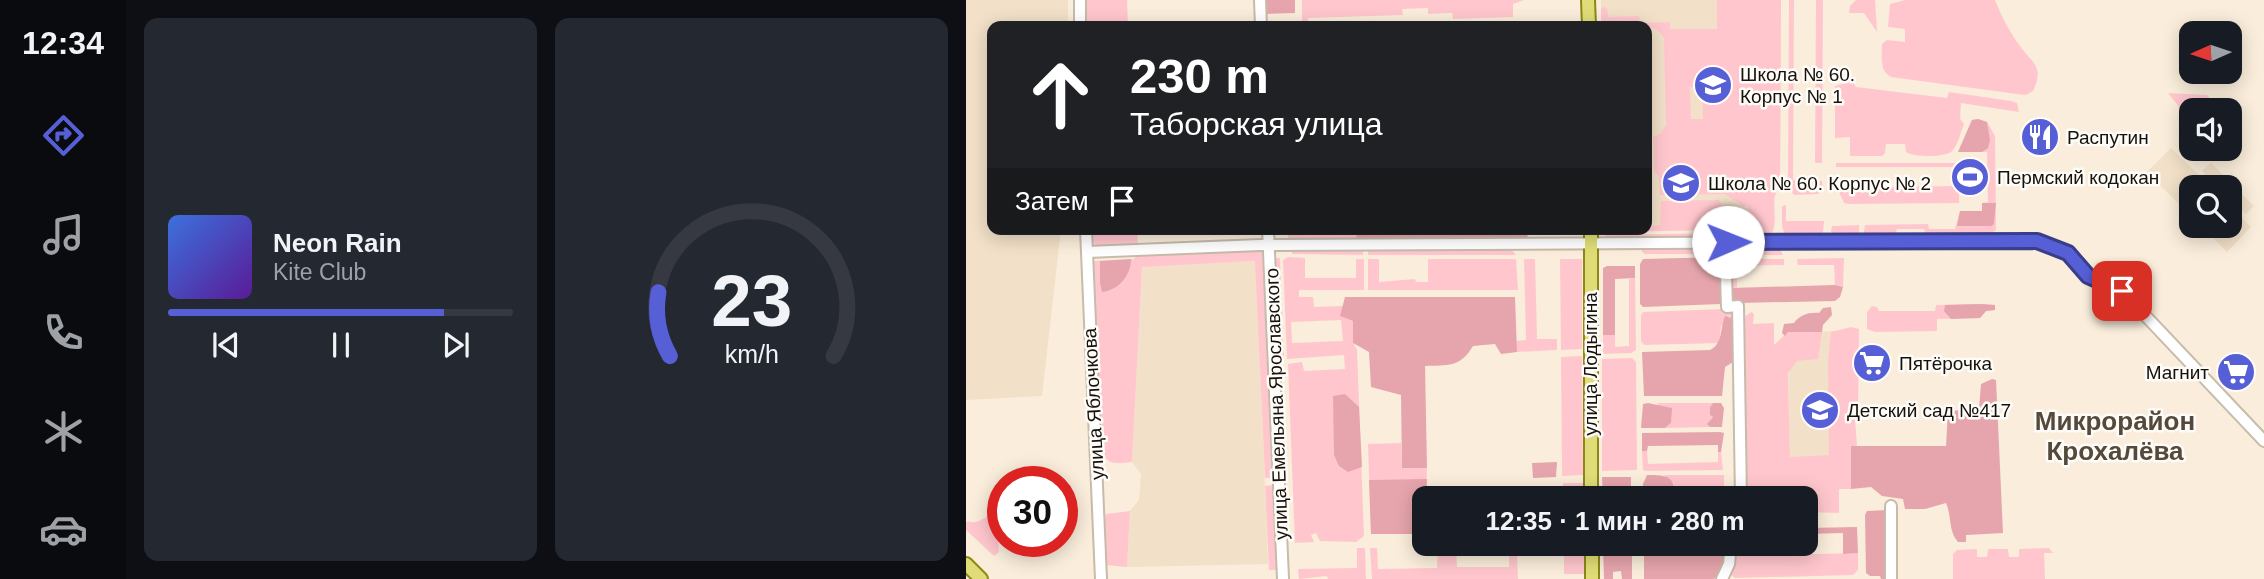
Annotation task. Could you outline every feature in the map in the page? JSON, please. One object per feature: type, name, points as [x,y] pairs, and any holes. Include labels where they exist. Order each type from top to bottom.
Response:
[{"type":"main road","points":[[1588,0],[1589,21]]},
{"type":"main road","name":"улица Лодыгина","points":[[1591,235],[1591,486]]},
{"type":"main road","points":[[1592,556],[1592,579]]},
{"type":"main road","points":[[966,564],[981,579]]},
{"type":"street","points":[[1080,0],[1080,21]]},
{"type":"street","points":[[1260,0],[1261,21]]},
{"type":"street","name":"улица Яблочкова","points":[[1086,235],[1101,579]]},
{"type":"street","name":"улица Емельяна Ярославского","points":[[1268,235],[1283,579]]},
{"type":"street","points":[[1087,252],[1269,245],[2037,241],[2068,253],[2088,276],[2122,291],[2264,441]]},
{"type":"street","points":[[1725,242],[1727,307],[1738,306],[1741,486]]},
{"type":"street","points":[[1891,506],[1891,579]]},
{"type":"street","points":[[1722,579],[1730,564],[1730,556]]},
{"type":"shaded area","points":[[966,0],[1068,0],[1068,21],[987,21],[987,235],[1060,235],[1042,396],[966,400]]},
{"type":"shaded area","points":[[1085,0],[1127,0],[1128,21],[1085,21]]},
{"type":"shaded area","points":[[1265,0],[1295,0],[1295,13],[1266,14]]},
{"type":"shaded area","points":[[1302,0],[1524,0],[1513,4],[1513,17],[1453,19],[1452,13],[1428,14],[1428,8],[1402,9],[1403,15],[1308,18],[1308,21],[1302,21]]},
{"type":"shaded area","name":"Школа № 60. Корпус № 1","points":[[1601,0],[1781,0],[1780,185],[1774,193],[1774,228],[1652,230],[1652,21],[1601,21]]},
{"type":"shaded area","name":"Школа № 60. Корпус № 1","points":[[1717,0],[1781,0],[1780,185],[1775,198],[1773,231],[1769,237],[1734,237],[1731,227],[1741,215],[1748,215],[1748,206],[1743,206],[1725,194],[1660,195],[1659,176],[1654,172],[1653,137],[1660,134],[1666,125],[1664,38],[1652,28],[1652,23],[1670,22],[1670,29],[1717,29]],"holes":[[[1702,86],[1703,119],[1691,119],[1690,87]]]},
{"type":"shaded area","points":[[1789,0],[1794,0],[1793,180],[1822,181],[1823,189],[1818,194],[1794,195],[1788,187]]},
{"type":"shaded area","points":[[1816,0],[1823,0],[1822,163],[1815,163]]},
{"type":"shaded area","points":[[1856,0],[1875,0],[1877,32],[1864,13],[1849,13],[1850,6]]},
{"type":"shaded area","points":[[1905,0],[1995,0],[2013,35],[2036,66],[2038,76],[2033,91],[2026,95],[1891,77],[1882,63],[1882,44],[1887,40],[1905,42],[1905,29],[1888,27],[1890,4]]},
{"type":"shaded area","name":"Школа № 60. Корпус № 1","points":[[1601,8],[1607,9],[1609,17],[1639,16],[1640,21],[1601,21]]},
{"type":"shaded area","points":[[1852,81],[1856,87],[1947,98],[1949,92],[2011,101],[2017,103],[2019,112],[1961,103],[1960,119],[1964,124],[1956,145],[1949,153],[1937,156],[1915,155],[1906,152],[1905,144],[1886,144],[1882,156],[1850,156],[1850,137],[1835,138],[1835,86]]},
{"type":"shaded area","points":[[2168,93],[2207,95],[2210,98],[2179,98],[2179,107]]},
{"type":"shaded area","points":[[1972,120],[1987,122],[1995,136],[1996,230],[1987,236],[1927,237],[1924,229],[1897,229],[1895,237],[1863,237],[1865,225],[1928,224],[1929,229],[1955,229],[1960,211],[1982,211],[1982,203],[1988,202],[1987,152],[1958,152]]},
{"type":"shaded area","points":[[1972,120],[1987,122],[1990,140],[1988,148],[1982,152],[1958,152]]},
{"type":"shaded area","points":[[2171,148],[2179,156],[2179,161],[2184,161],[2199,175],[2179,175],[2179,204],[2147,172]]},
{"type":"shaded area","points":[[1836,163],[1958,163],[1958,167],[1836,167]]},
{"type":"shaded area","points":[[2211,163],[2223,175],[2206,175],[2202,171]]},
{"type":"shaded area","points":[[1959,186],[1959,203],[1848,204],[1844,203],[1837,188]]},
{"type":"shaded area","points":[[2242,194],[2254,206],[2246,214],[2242,210]]},
{"type":"shaded area","points":[[1719,200],[1722,205],[1722,230],[1652,231],[1652,226],[1660,225],[1661,201]]},
{"type":"shaded area","points":[[1982,203],[1996,203],[1994,224],[1957,226],[1960,211],[1982,211]]},
{"type":"shaded area","points":[[1786,205],[1786,221],[1824,221],[1823,232],[1819,237],[1785,235],[1782,206]]},
{"type":"shaded area","points":[[2242,218],[2251,227],[2242,236]]},
{"type":"shaded area","points":[[1859,225],[1859,237],[1836,237],[1831,231],[1832,226]]},
{"type":"shaded area","points":[[1721,233],[1717,238],[1606,239],[1605,235]]},
{"type":"shaded area","points":[[1090,235],[1137,235],[1138,246],[1098,247],[1091,241]]},
{"type":"shaded area","points":[[1288,235],[1356,235],[1356,240],[1288,241]]},
{"type":"shaded area","points":[[1356,235],[1528,235],[1528,240],[1356,240]]},
{"type":"shaded area","points":[[2213,238],[2240,238],[2227,252]]},
{"type":"shaded area","points":[[1719,247],[1722,254],[1642,252],[1642,248]]},
{"type":"shaded area","points":[[1779,247],[1783,255],[1730,255],[1731,249]]},
{"type":"shaded area","points":[[1363,249],[1363,255],[1292,254],[1292,250]]},
{"type":"shaded area","points":[[1511,249],[1516,255],[1368,255],[1368,250]]},
{"type":"shaded area","points":[[1262,252],[1264,258],[1274,478],[1265,478],[1255,261],[1142,267],[1132,462],[1115,463],[1105,458],[1102,454],[1093,261],[1134,259],[1137,255]]},
{"type":"shaded area","points":[[1288,257],[1305,258],[1305,278],[1356,278],[1356,259],[1364,259],[1364,290],[1299,290],[1299,297],[1313,297],[1314,307],[1343,306],[1341,316],[1353,321],[1353,343],[1357,350],[1364,536],[1356,542],[1320,541],[1316,533],[1311,535],[1314,542],[1295,543],[1288,364],[1302,362],[1304,371],[1345,369],[1344,355],[1287,359],[1283,260]],"holes":[[[1341,320],[1343,341],[1292,343],[1291,322]]]},
{"type":"shaded area","points":[[1722,257],[1724,302],[1721,304],[1643,307],[1640,304],[1640,264],[1643,259]]},
{"type":"shaded area","points":[[1275,258],[1280,258],[1284,359],[1279,360]]},
{"type":"shaded area","points":[[1844,258],[1843,287],[1835,285],[1834,265],[1798,265],[1797,259]]},
{"type":"shaded area","points":[[1131,259],[1129,271],[1123,281],[1102,292],[1100,261]]},
{"type":"shaded area","points":[[1368,259],[1379,259],[1379,282],[1415,279],[1416,282],[1428,282],[1428,259],[1516,259],[1518,290],[1368,290]]},
{"type":"shaded area","points":[[1524,259],[1535,259],[1537,339],[1557,339],[1557,350],[1517,352],[1516,341],[1526,340]]},
{"type":"shaded area","points":[[1560,259],[1582,259],[1582,349],[1561,350]]},
{"type":"shaded area","points":[[1730,259],[1784,259],[1784,265],[1737,266],[1737,287],[1731,288]]},
{"type":"shaded area","points":[[1256,261],[1268,564],[1127,567],[1130,511],[1139,500],[1141,474],[1132,462],[1142,266]]},
{"type":"shaded area","points":[[1635,266],[1635,278],[1615,279],[1615,335],[1603,335],[1603,268]]},
{"type":"shaded area","points":[[1635,278],[1636,350],[1631,353],[1603,354],[1603,335],[1615,335],[1615,347],[1629,346],[1629,279]]},
{"type":"shaded area","points":[[1843,287],[1840,297],[1835,301],[1732,301],[1731,288]]},
{"type":"shaded area","points":[[1345,297],[1515,297],[1517,352],[1501,354],[1495,344],[1473,346],[1458,362],[1425,366],[1427,468],[1402,468],[1401,395],[1371,387],[1369,352],[1353,343],[1353,321],[1340,316]]},
{"type":"shaded area","points":[[1936,305],[1995,305],[1995,310],[1986,311],[1980,318],[1937,319],[1937,331],[1875,332],[1867,329],[1867,312],[1872,306],[1879,311],[1935,311]]},
{"type":"shaded area","points":[[1945,305],[1995,305],[1995,310],[1986,311],[1980,318],[1951,319],[1944,311]]},
{"type":"shaded area","points":[[1831,307],[1832,315],[1823,325],[1822,332],[1788,332],[1785,336],[1782,333],[1784,324],[1794,323],[1805,315],[1819,313],[1823,308]]},
{"type":"shaded area","points":[[1725,309],[1734,315],[1735,329],[1729,316],[1721,326],[1719,343],[1644,345],[1641,341],[1643,312]]},
{"type":"shaded area","points":[[1751,312],[1754,314],[1753,324],[1774,323],[1774,345],[1788,332],[1822,332],[1818,359],[1797,361],[1788,373],[1790,457],[1829,455],[1828,361],[1831,332],[1851,327],[1859,329],[1858,412],[1855,420],[1857,446],[1851,447],[1851,489],[1839,489],[1839,513],[1818,512],[1818,486],[1745,486],[1743,318]]},
{"type":"shaded area","points":[[1725,316],[1731,318],[1735,346],[1733,362],[1725,367],[1722,396],[1644,396],[1642,352],[1710,350],[1719,340]]},
{"type":"shaded area","name":"Детский сад №417","points":[[1849,331],[1851,489],[1790,485],[1788,332]]},
{"type":"shaded area","points":[[1582,356],[1583,475],[1562,476],[1561,357]]},
{"type":"shaded area","points":[[1632,358],[1636,362],[1637,470],[1602,471],[1602,359]]},
{"type":"shaded area","points":[[1996,380],[2003,533],[1966,535],[1966,542],[1958,542],[1953,533],[1946,503],[1925,509],[1905,509],[1903,499],[1882,496],[1871,487],[1851,489],[1851,446],[1946,446],[1948,411],[1979,409],[1981,384]]},
{"type":"shaded area","points":[[1345,394],[1359,407],[1362,467],[1348,472],[1339,466],[1334,455],[1333,396]]},
{"type":"shaded area","points":[[1657,403],[1713,403],[1710,407],[1713,416],[1708,424],[1710,427],[1665,428],[1671,423]]},
{"type":"shaded area","points":[[1713,403],[1721,403],[1724,408],[1722,427],[1710,427],[1707,424],[1713,417],[1710,415],[1710,407]]},
{"type":"shaded area","points":[[1643,404],[1672,408],[1671,423],[1665,428],[1641,428]]},
{"type":"shaded area","points":[[1642,433],[1724,433],[1721,452],[1718,452],[1718,445],[1648,446],[1647,451],[1642,451]]},
{"type":"shaded area","points":[[1401,443],[1402,468],[1427,468],[1426,486],[1412,486],[1412,534],[1371,534],[1368,444]]},
{"type":"shaded area","points":[[1642,451],[1647,451],[1648,464],[1718,462],[1718,452],[1721,452],[1723,470],[1646,471],[1643,470]]},
{"type":"shaded area","points":[[1557,462],[1556,477],[1533,478],[1532,463]]},
{"type":"shaded area","points":[[1647,475],[1669,478],[1674,486],[1643,486]]},
{"type":"shaded area","points":[[1664,475],[1724,475],[1724,486],[1674,484]]},
{"type":"shaded area","points":[[1602,477],[1631,477],[1631,486],[1602,486]]},
{"type":"shaded area","points":[[1427,479],[1427,486],[1412,486],[1412,534],[1371,534],[1369,480]]},
{"type":"shaded area","points":[[1563,483],[1584,483],[1584,486],[1563,486]]},
{"type":"shaded area","points":[[1275,485],[1278,570],[1269,570],[1265,486]]},
{"type":"shaded area","points":[[1888,510],[1887,579],[1881,579],[1880,576],[1866,573],[1865,515],[1867,511]]},
{"type":"shaded area","points":[[1130,511],[1127,567],[1106,565],[1106,514]]},
{"type":"shaded area","points":[[987,516],[987,550],[966,530],[968,521],[979,521]]},
{"type":"shaded area","points":[[1857,527],[1858,553],[1843,554],[1843,533],[1818,534],[1818,528]]},
{"type":"shaded area","points":[[1357,548],[1365,548],[1366,579],[1328,579],[1327,576],[1299,579],[1298,569],[1357,568]]},
{"type":"shaded area","points":[[1370,548],[1377,548],[1378,569],[1437,568],[1438,556],[1456,556],[1457,567],[1509,567],[1509,556],[1517,556],[1518,579],[1372,579]]},
{"type":"shaded area","points":[[2049,548],[2053,553],[2044,553],[2045,579],[1953,579],[1953,554],[1957,550],[1977,549],[1977,557],[1987,557],[1988,549],[2008,549],[2009,557],[2019,557],[2019,549]]},
{"type":"shaded area","points":[[1858,553],[1858,570],[1853,575],[1735,578],[1730,574],[1734,556]]},
{"type":"shaded area","points":[[1564,556],[1584,556],[1584,574],[1564,574]]},
{"type":"shaded area","points":[[1603,556],[1632,556],[1632,579],[1622,579],[1621,571],[1613,572],[1613,579],[1604,579]]},
{"type":"shaded area","points":[[1644,556],[1724,556],[1721,572],[1714,579],[1644,579]]},
{"type":"place","name":"Школа № 60. Корпус № 1","points":[[1713,85]]},
{"type":"place","name":"Распутин","points":[[2040,137]]},
{"type":"place","name":"Пермский кодокан","points":[[1970,177]]},
{"type":"place","name":"Школа № 60. Корпус № 2","points":[[1681,183]]},
{"type":"place","name":"Пятёрочка","points":[[1872,363]]},
{"type":"place","name":"Магнит","points":[[2236,372]]},
{"type":"place","name":"Детский сад №417","points":[[1820,410]]},
{"type":"district","name":"Микрорайон Крохалёва","points":[[2115,436]]},
{"type":"route","points":[[1728,242],[2037,241],[2068,253],[2088,276],[2122,291]]}]
